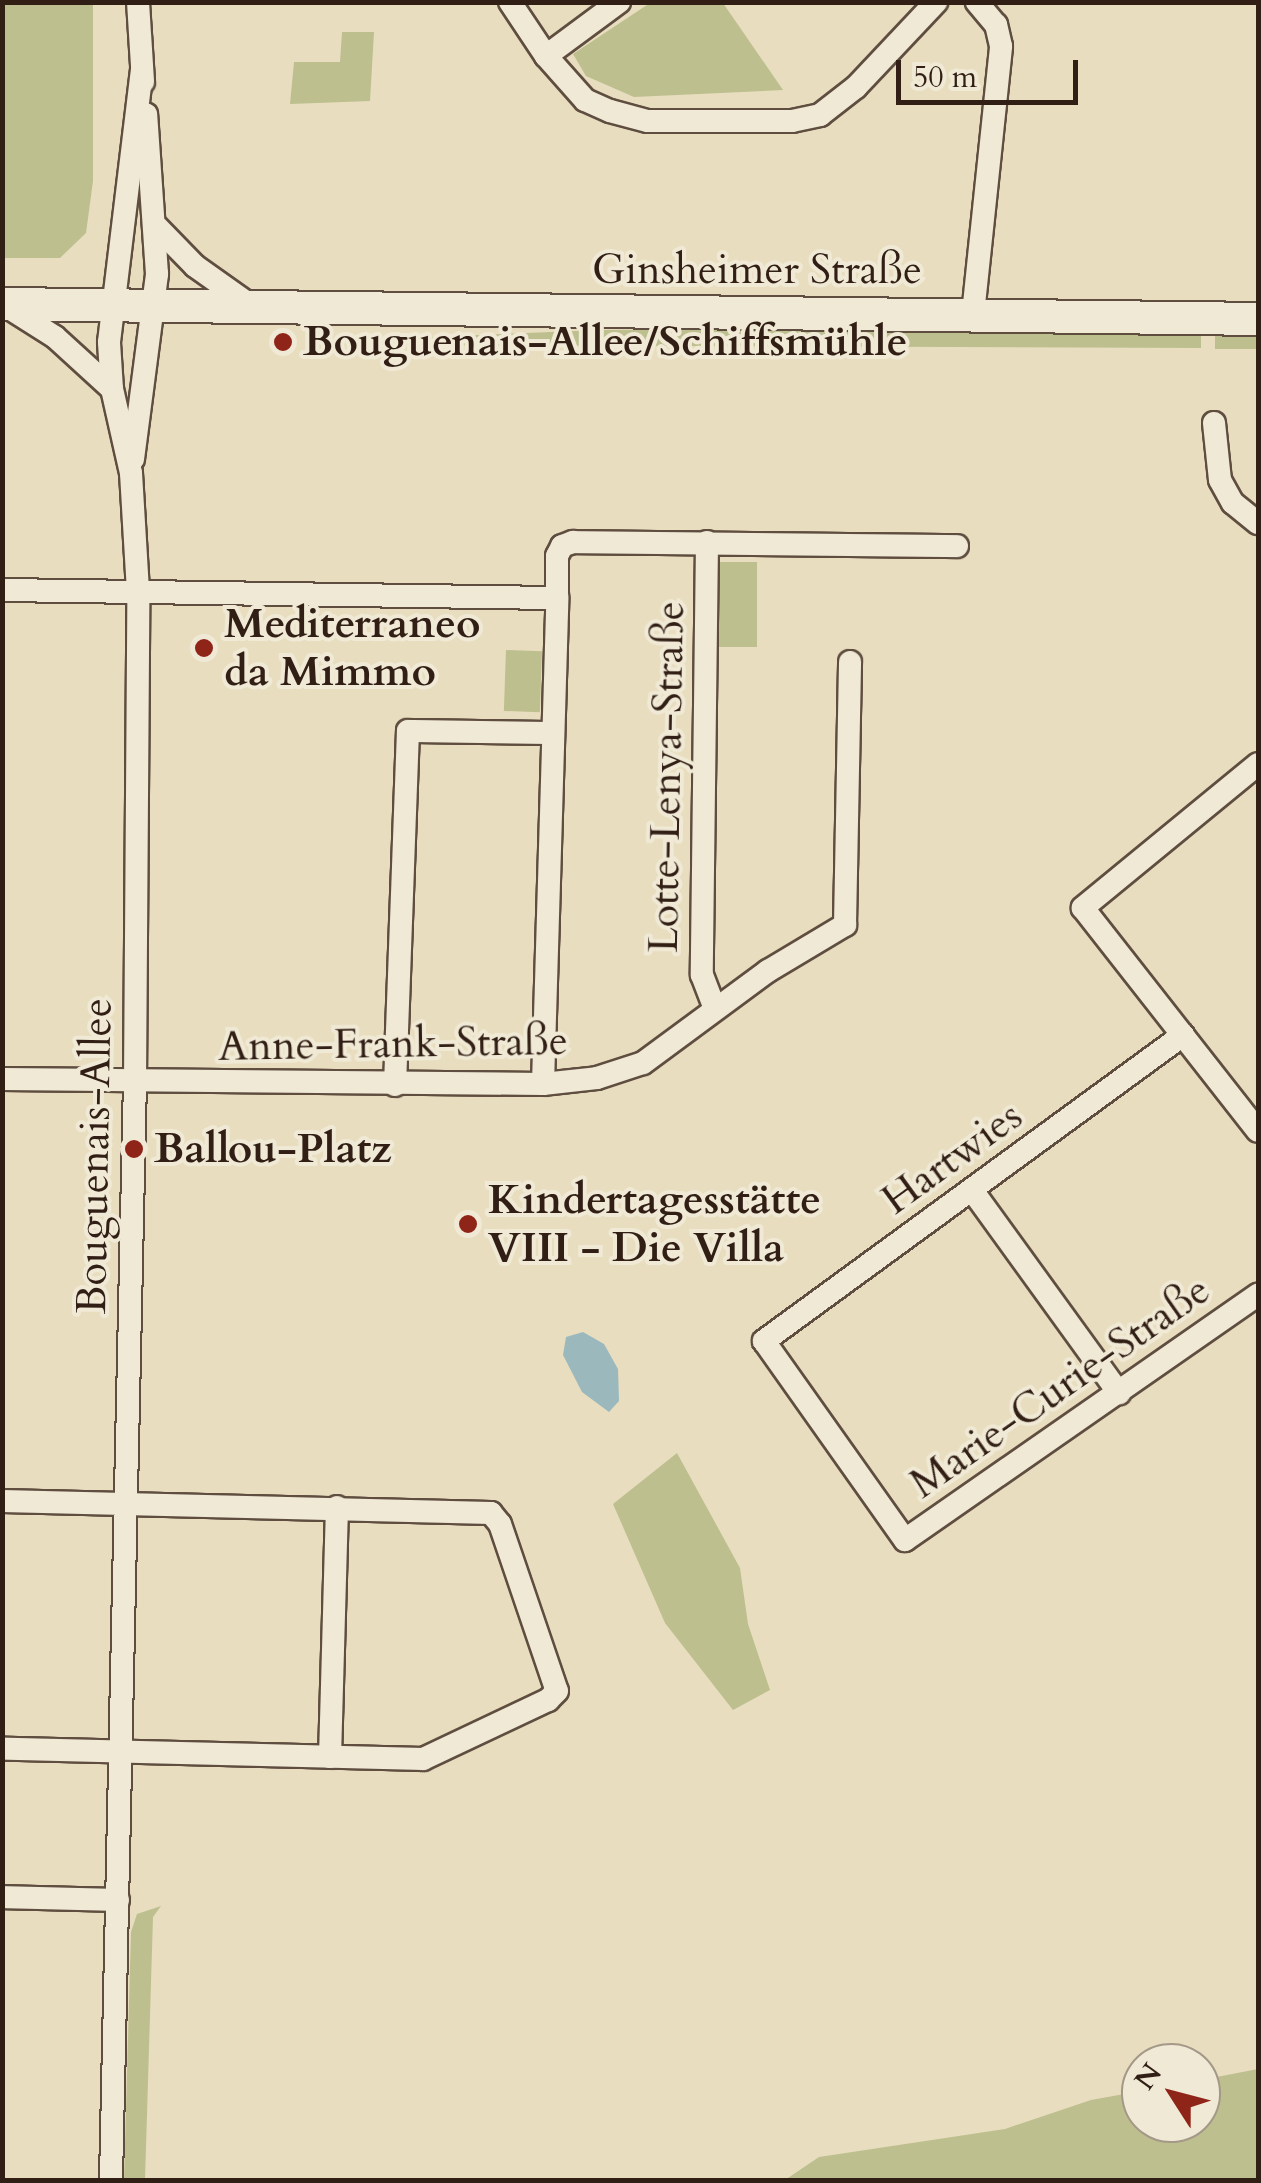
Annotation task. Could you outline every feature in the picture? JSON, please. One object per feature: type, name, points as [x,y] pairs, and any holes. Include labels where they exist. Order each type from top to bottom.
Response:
[{"type":"main road","name":"Ginsheimer Straße","points":[[2,304],[1258,319]]},
{"type":"street","points":[[138,2],[142,70]]},
{"type":"street","points":[[510,2],[546,56],[585,100],[648,121],[792,121],[820,115],[856,87],[936,2]]},
{"type":"street","points":[[546,56],[620,2]]},
{"type":"street","points":[[974,314],[1001,46],[996,25],[977,2]]},
{"type":"street","name":"Bouguenais-Allee","points":[[131,473],[154,307],[157,228],[142,70]]},
{"type":"street","name":"Bouguenais-Allee","points":[[111,2180],[135,1082],[138,591],[131,473],[112,389],[112,306],[142,70]]},
{"type":"street","points":[[157,228],[195,266],[255,308]]},
{"type":"street","points":[[2,304],[55,337],[112,389]]},
{"type":"street","points":[[1214,423],[1214,461],[1220,480],[1233,503],[1258,524]]},
{"type":"street","points":[[544,1084],[557,556],[562,546],[573,542],[707,542],[957,546]]},
{"type":"street","name":"Lotte-Lenya-Straße","points":[[707,542],[702,975],[715,1009]]},
{"type":"street","points":[[2,590],[557,598]]},
{"type":"street","name":"Anne-Frank-Straße","points":[[2,1080],[544,1084],[598,1078],[642,1063],[768,971],[846,925],[850,662]]},
{"type":"street","points":[[396,1085],[408,731],[553,733]]},
{"type":"street","points":[[1258,764],[1083,908],[1258,1131]]},
{"type":"street","name":"Hartwies","points":[[905,1540],[764,1341],[1183,1035]]},
{"type":"street","points":[[972,1190],[1119,1393]]},
{"type":"street","name":"Marie-Curie-Straße","points":[[905,1540],[1258,1296]]},
{"type":"street","points":[[2,1501],[491,1513],[500,1524],[557,1690],[548,1700],[423,1759],[2,1748]]},
{"type":"street","points":[[330,1756],[336,1507]]},
{"type":"street","points":[[2,1898],[118,1900]]},
{"type":"green space","points":[[2,3],[93,3],[93,181],[86,233],[60,258],[3,258]]},
{"type":"green space","points":[[650,3],[723,3],[783,90],[634,97],[586,76],[573,54]]},
{"type":"green space","points":[[342,32],[374,32],[370,101],[290,104],[294,62],[340,62]]},
{"type":"green space","points":[[910,328],[1201,332],[1201,348],[407,345],[407,338],[601,330]]},
{"type":"green space","points":[[1215,332],[1258,332],[1258,349],[1215,349]]},
{"type":"green space","points":[[716,562],[757,562],[757,647],[716,647]]},
{"type":"green space","points":[[506,650],[542,651],[540,712],[504,711]]},
{"type":"green space","points":[[677,1453],[740,1568],[748,1624],[770,1690],[733,1710],[665,1623],[613,1504]]},
{"type":"green space","points":[[161,1906],[153,1917],[145,2180],[124,2180],[131,1932],[137,1914]]},
{"type":"green space","points":[[1258,2069],[1258,2180],[785,2180],[819,2157],[1005,2129],[1091,2100],[1121,2095],[1121,2143],[1221,2143],[1221,2076]]},
{"type":"water","points":[[583,1332],[604,1344],[618,1369],[619,1401],[609,1412],[582,1392],[563,1355],[566,1337]]},
{"type":"place","name":"Bouguenais-Allee/Schiffsmühle","points":[[283,342]]},
{"type":"place","name":"Mediterraneo da Mimmo","points":[[204,648]]},
{"type":"place","name":"Ballou-Platz","points":[[134,1149]]},
{"type":"place","name":"Kindertagesstätte VIII - Die Villa","points":[[468,1224]]}]
